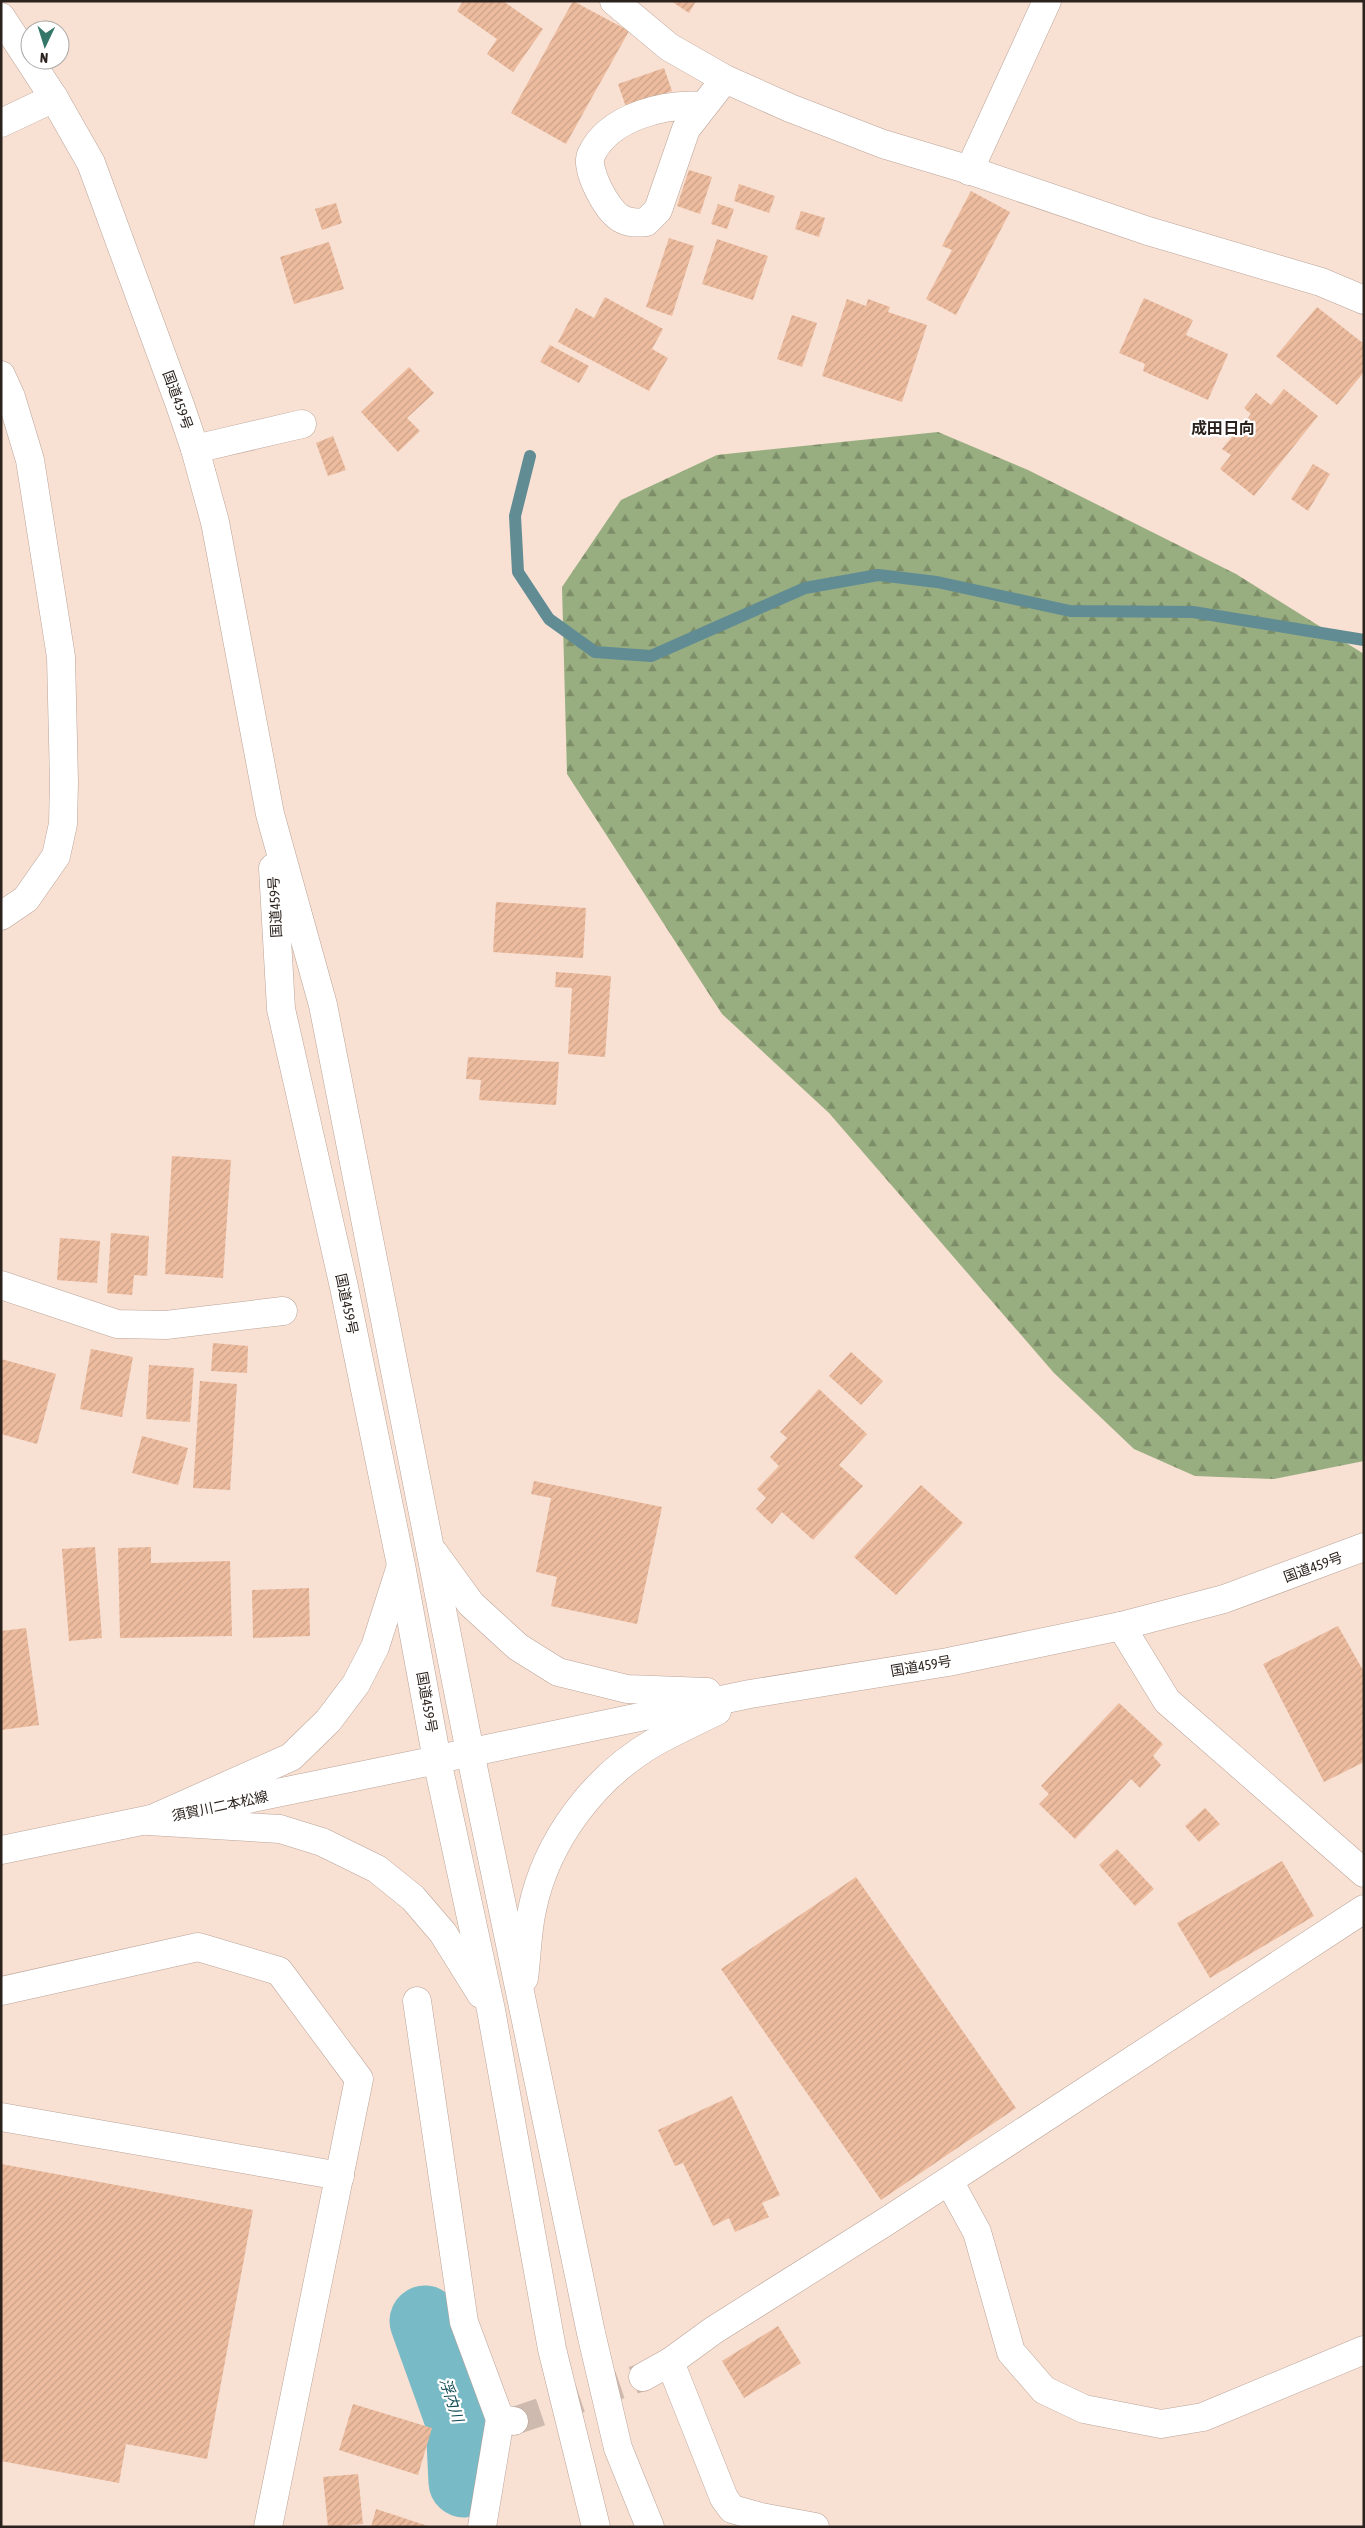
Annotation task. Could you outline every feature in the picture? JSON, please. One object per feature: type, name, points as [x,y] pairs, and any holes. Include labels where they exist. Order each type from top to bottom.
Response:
[{"type":"main road","points":[[614,1],[669,47],[725,79],[790,108],[884,144],[1148,231],[1321,282],[1364,300]]},
{"type":"main road","points":[[969,171],[1047,1]]},
{"type":"main road","name":"国道459号","points":[[1,17],[54,98],[91,163],[195,449],[215,522],[270,814],[323,1004],[470,1752]]},
{"type":"main road","points":[[704,106],[682,104],[659,108],[627,121],[602,138],[590,157],[591,174],[600,193],[618,217],[630,223],[646,222],[658,210],[686,129],[704,106],[725,79]]},
{"type":"main road","points":[[1,123],[54,98]]},
{"type":"main road","points":[[1,375],[11,397],[30,460],[60,648],[64,782],[63,824],[56,856],[26,899],[1,916]]},
{"type":"main road","points":[[195,449],[302,424]]},
{"type":"main road","name":"国道459号","points":[[270,814],[281,1009],[344,1287],[401,1565],[437,1760],[750,1694],[948,1662],[1121,1626],[1224,1599],[1364,1547]]},
{"type":"main road","points":[[1,1285],[117,1324],[166,1325],[283,1311]]},
{"type":"main road","points":[[429,1546],[472,1604],[518,1648],[558,1672],[627,1689],[750,1694]]},
{"type":"main road","points":[[148,1821],[291,1756],[328,1720],[356,1684],[375,1648],[401,1565]]},
{"type":"main road","points":[[1121,1626],[1167,1701],[1364,1873]]},
{"type":"main road","points":[[522,2004],[532,1910],[544,1868],[563,1830],[588,1798],[619,1770],[654,1743],[750,1694]]},
{"type":"main road","points":[[470,1752],[591,2333],[618,2448],[650,2527]]},
{"type":"main road","points":[[437,1760],[491,2010],[552,2349],[596,2527]]},
{"type":"main road","name":"須賀川二本松線","points":[[1,1850],[437,1760]]},
{"type":"main road","points":[[148,1821],[280,1830],[322,1842],[377,1870],[413,1898],[443,1933],[491,2010]]},
{"type":"main road","points":[[643,2376],[670,2362],[714,2330],[949,2181],[1364,1909]]},
{"type":"main road","points":[[1,1990],[198,1947],[279,1971],[359,2079],[268,2527]]},
{"type":"main road","points":[[417,2001],[464,2322],[507,2420],[482,2527]]},
{"type":"main road","points":[[1,2117],[340,2176]]},
{"type":"main road","points":[[949,2181],[977,2232],[1011,2352],[1044,2390],[1084,2409],[1161,2424],[1202,2417],[1364,2350]]},
{"type":"main road","points":[[670,2362],[724,2498],[732,2509],[761,2517],[815,2527]]},
{"type":"green space","points":[[938,432],[1028,470],[1236,574],[1364,654],[1364,1461],[1274,1479],[1195,1476],[1134,1449],[1054,1373],[829,1113],[722,1014],[567,774],[562,587],[621,500],[717,455]]},
{"type":"building","points":[[463,1],[503,1],[543,29],[513,72],[487,54],[497,39],[457,11]]},
{"type":"building","points":[[573,1],[629,31],[566,144],[511,113]]},
{"type":"building","points":[[671,1],[696,1],[689,13]]},
{"type":"building","points":[[664,68],[672,91],[626,107],[618,84]]},
{"type":"building","points":[[689,170],[712,177],[700,214],[677,206]]},
{"type":"building","points":[[739,184],[775,196],[769,213],[734,201]]},
{"type":"building","points":[[971,191],[1010,212],[956,315],[926,299],[952,250],[942,246]]},
{"type":"building","points":[[336,203],[342,223],[322,230],[315,209]]},
{"type":"building","points":[[718,204],[734,209],[727,229],[711,224]]},
{"type":"building","points":[[801,211],[825,218],[819,237],[795,229]]},
{"type":"building","points":[[669,238],[694,246],[672,316],[646,307]]},
{"type":"building","points":[[717,239],[768,256],[753,300],[702,284]]},
{"type":"building","points":[[329,242],[344,289],[294,304],[280,257]]},
{"type":"building","points":[[605,297],[663,329],[652,349],[668,358],[649,391],[558,342],[576,308],[594,318]]},
{"type":"building","points":[[1144,298],[1193,320],[1186,335],[1228,354],[1208,400],[1143,371],[1145,364],[1119,353]]},
{"type":"building","points":[[847,299],[866,306],[868,299],[890,307],[888,312],[927,325],[902,402],[822,376]]},
{"type":"building","points":[[1317,307],[1364,344],[1364,372],[1337,405],[1276,356]]},
{"type":"building","points":[[792,315],[817,323],[802,367],[777,359]]},
{"type":"building","points":[[550,345],[589,366],[579,383],[540,362]]},
{"type":"building","points":[[409,367],[434,393],[407,418],[420,431],[398,452],[361,412]]},
{"type":"building","points":[[1284,389],[1318,416],[1254,496],[1220,469],[1231,455],[1222,449],[1251,414],[1244,408],[1256,393],[1271,405]]},
{"type":"building","points":[[333,436],[346,470],[328,476],[316,443]]},
{"type":"building","points":[[1313,464],[1330,474],[1308,511],[1291,499]]},
{"type":"building","points":[[496,902],[586,908],[583,958],[493,952]]},
{"type":"building","points":[[556,972],[611,976],[605,1057],[568,1054],[572,988],[555,987]]},
{"type":"building","points":[[468,1057],[559,1062],[556,1105],[479,1100],[481,1080],[466,1079]]},
{"type":"building","points":[[172,1156],[231,1160],[223,1278],[165,1274]]},
{"type":"building","points":[[111,1233],[149,1236],[147,1276],[134,1275],[132,1295],[107,1293]]},
{"type":"building","points":[[60,1238],[100,1241],[97,1283],[57,1280]]},
{"type":"building","points":[[213,1343],[248,1346],[247,1373],[211,1371]]},
{"type":"building","points":[[91,1349],[133,1357],[122,1417],[80,1409]]},
{"type":"building","points":[[851,1352],[883,1381],[861,1405],[829,1376]]},
{"type":"building","points":[[1,1359],[56,1374],[37,1444],[1,1434]]},
{"type":"building","points":[[149,1365],[194,1368],[190,1422],[146,1419]]},
{"type":"building","points":[[200,1381],[237,1384],[230,1490],[193,1488]]},
{"type":"building","points":[[819,1389],[867,1434],[839,1465],[863,1486],[813,1540],[782,1512],[772,1524],[756,1509],[766,1498],[757,1489],[779,1466],[770,1457],[787,1438],[780,1432]]},
{"type":"building","points":[[142,1436],[188,1448],[178,1485],[132,1473]]},
{"type":"building","points":[[534,1481],[662,1507],[637,1624],[551,1606],[557,1577],[536,1572],[551,1498],[531,1494]]},
{"type":"building","points":[[921,1485],[963,1523],[896,1595],[854,1557]]},
{"type":"building","points":[[95,1547],[102,1638],[69,1641],[62,1549]]},
{"type":"building","points":[[151,1547],[151,1563],[230,1561],[232,1636],[120,1638],[118,1548]]},
{"type":"building","points":[[309,1588],[310,1636],[253,1638],[252,1590]]},
{"type":"building","points":[[1338,1626],[1364,1672],[1364,1762],[1324,1782],[1263,1664]]},
{"type":"building","points":[[26,1628],[39,1725],[1,1730],[1,1631]]},
{"type":"building","points":[[1119,1703],[1163,1744],[1153,1756],[1161,1765],[1140,1788],[1131,1779],[1075,1839],[1039,1804],[1049,1794],[1041,1786]]},
{"type":"building","points":[[1205,1808],[1220,1824],[1199,1842],[1185,1826]]},
{"type":"building","points":[[1117,1849],[1154,1889],[1135,1906],[1099,1865]]},
{"type":"building","points":[[1282,1861],[1314,1916],[1210,1978],[1177,1923]]},
{"type":"building","points":[[856,1877],[1016,2108],[881,2200],[721,1969]]},
{"type":"building","points":[[732,2096],[780,2195],[762,2203],[769,2217],[735,2232],[729,2218],[713,2226],[683,2163],[675,2166],[658,2130]]},
{"type":"building","points":[[1,2164],[253,2210],[207,2459],[126,2444],[119,2483],[1,2461]]},
{"type":"building","points":[[778,2326],[801,2363],[744,2398],[722,2361]]},
{"type":"building","points":[[353,2404],[432,2428],[418,2475],[339,2450]]},
{"type":"building","points":[[358,2474],[363,2524],[328,2527],[323,2477]]},
{"type":"building","points":[[376,2509],[428,2526],[428,2527],[371,2527]]},
{"type":"waterway","points":[[530,456],[515,516],[518,572],[549,619],[595,652],[651,656],[805,588],[878,575],[937,582],[1070,611],[1193,612],[1364,640]]},
{"type":"waterway","name":"浮内川","points":[[425,2321],[461,2421],[464,2482]]},
{"type":"tunnel","points":[[514,2421],[643,2377]]},
{"type":"district","name":"成田日向","points":[[1223,428]]}]
